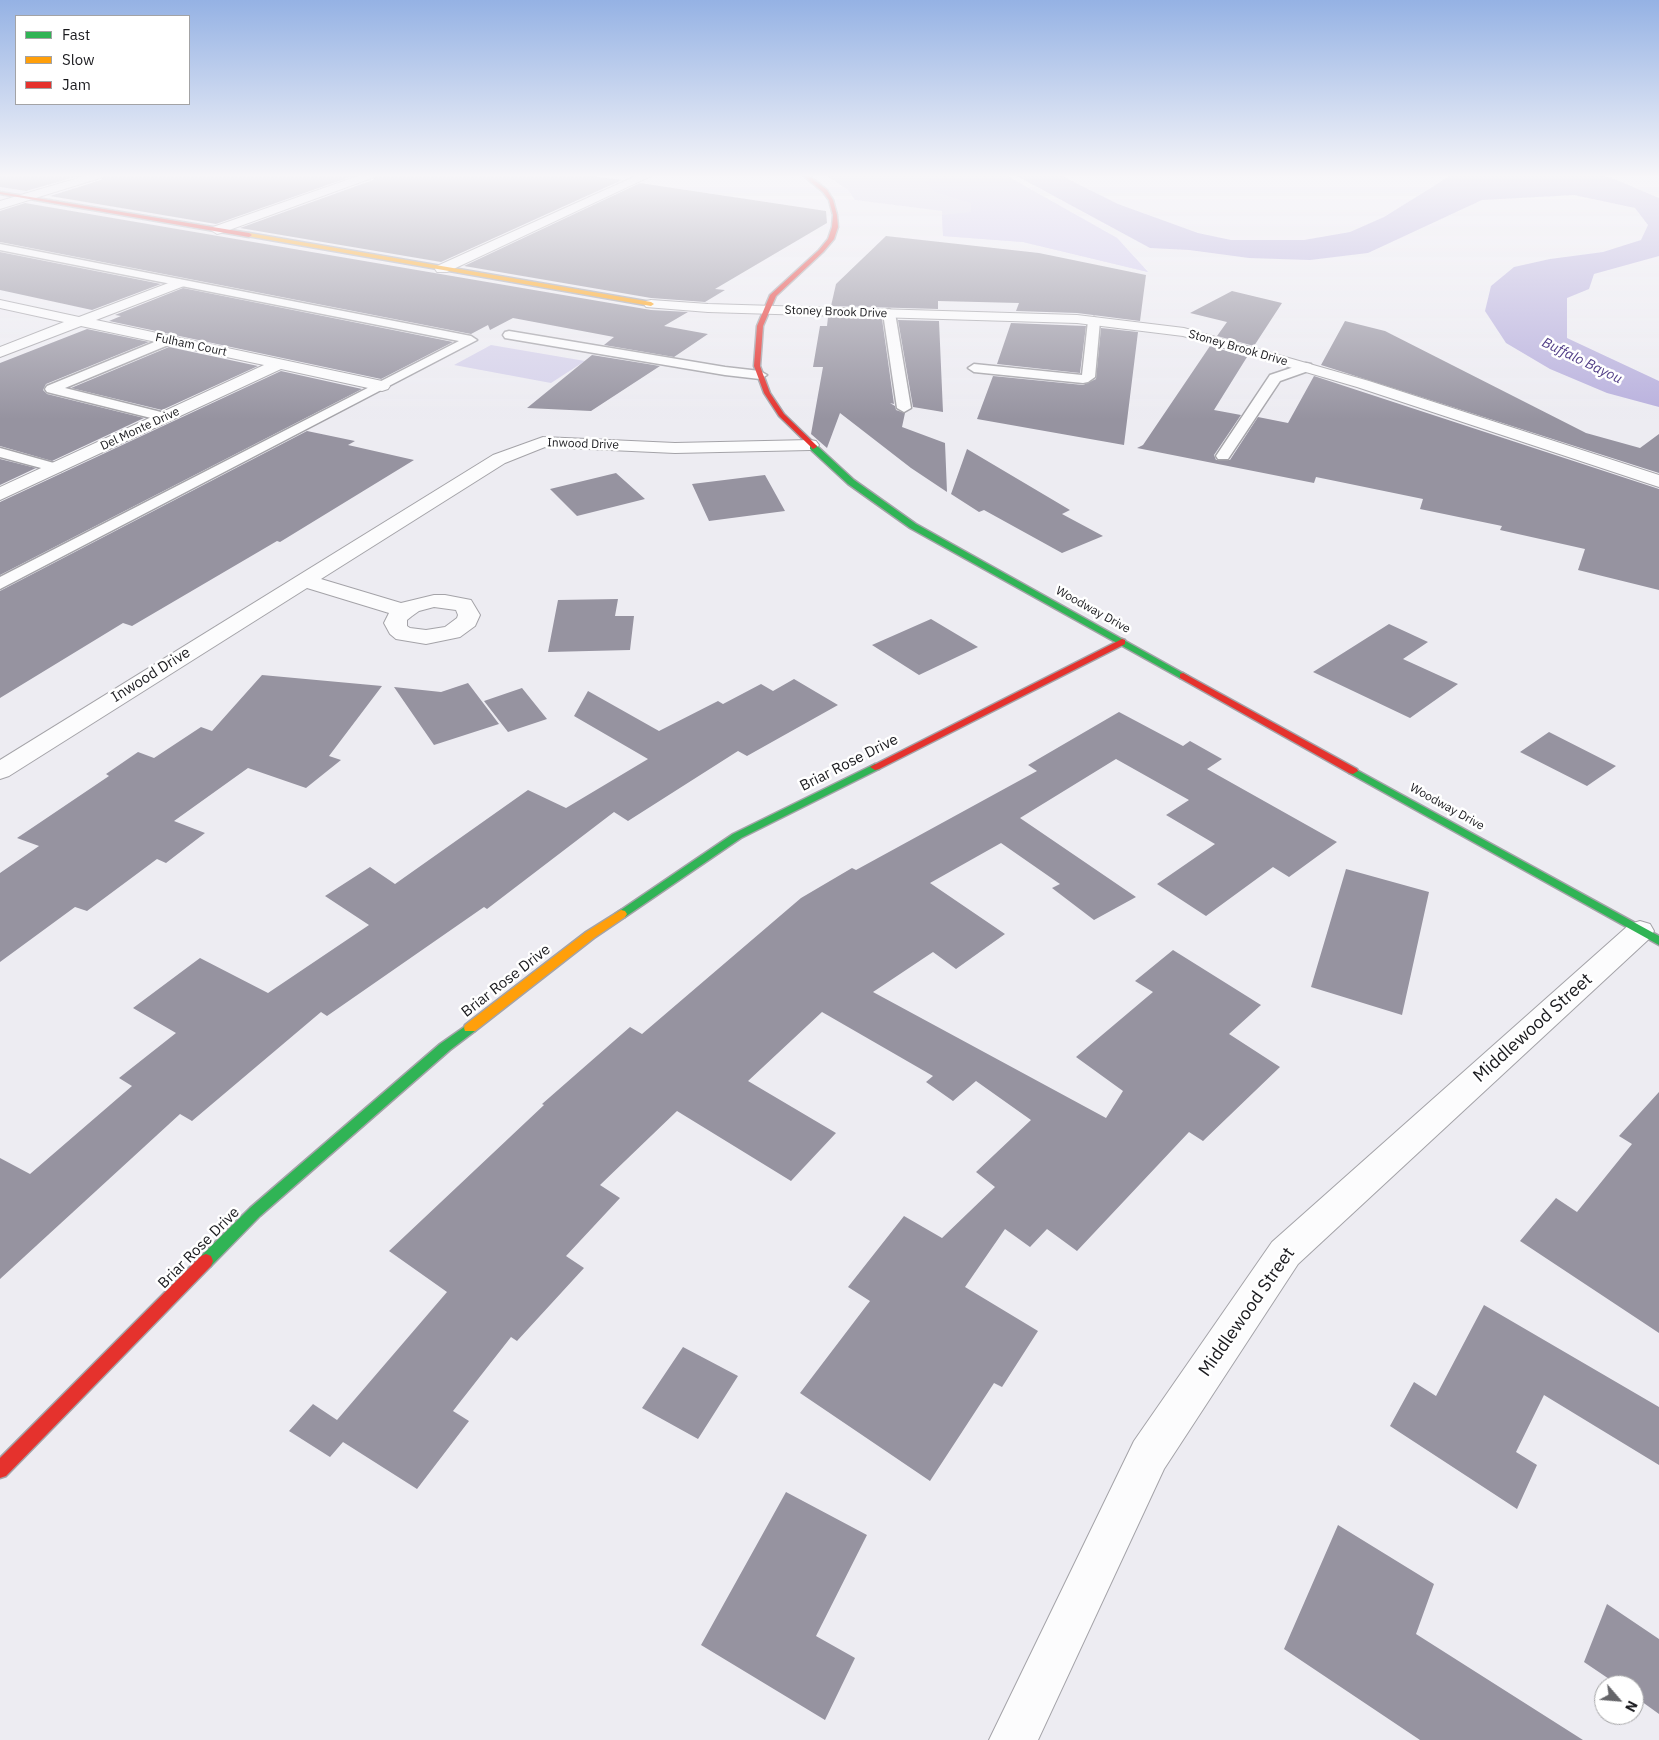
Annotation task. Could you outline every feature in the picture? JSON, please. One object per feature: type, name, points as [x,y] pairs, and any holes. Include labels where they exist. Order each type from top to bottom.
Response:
[{"type":"street","name":"Stoney Brook Drive","points":[[370,257],[651,304],[765,310],[1094,321],[1184,332],[1372,387],[1659,481]]},
{"type":"street","points":[[442,270],[470,257]]},
{"type":"street","name":"Woodway Drive","points":[[814,257],[773,295],[765,310],[760,326],[757,366],[767,393],[781,415],[810,445],[852,482],[912,526],[1650,936]]},
{"type":"street","points":[[0,352],[179,283]]},
{"type":"street","name":"Fulham Court","points":[[0,304],[382,386]]},
{"type":"street","name":"Del Monte Drive","points":[[0,494],[279,364]]},
{"type":"street","name":"Inwood Drive","points":[[0,771],[499,459],[543,442],[675,448],[810,445]]},
{"type":"street","points":[[303,580],[404,610]]},
{"type":"street","name":"Briar Rose Drive","points":[[0,1470],[255,1212],[445,1047],[590,935],[737,836],[1122,642]]},
{"type":"street","name":"Middlewood Street","points":[[1013,1740],[1149,1455],[1284,1253],[1650,936]]},
{"type":"lane","points":[[0,584],[471,340],[51,257]]},
{"type":"lane","points":[[889,314],[904,408]]},
{"type":"lane","points":[[974,368],[1083,379],[1088,377],[1094,321]]},
{"type":"lane","points":[[509,335],[725,371],[760,375]]},
{"type":"lane","points":[[164,417],[52,389],[169,340]]},
{"type":"lane","points":[[1223,456],[1275,378],[1306,367]]},
{"type":"lane","points":[[0,452],[56,468]]},
{"type":"shaded area","points":[[1086,257],[1135,257],[1148,272]]},
{"type":"shaded area","points":[[1086,257],[1135,257],[1148,272]]},
{"type":"shaded area","points":[[491,345],[585,361],[551,383],[454,365]]},
{"type":"water","points":[[1243,257],[1333,257],[1310,260]]},
{"type":"water","name":"Buffalo Bayou","points":[[1564,257],[1655,257],[1594,274],[1589,289],[1567,298],[1567,338],[1659,381],[1659,407],[1607,393],[1550,369],[1506,343],[1485,311],[1491,286],[1514,267]]},
{"type":"building","points":[[0,257],[26,257],[161,284],[92,310],[0,290]]},
{"type":"building","points":[[78,257],[342,257],[651,310],[688,312],[664,326],[708,334],[674,357],[604,345],[614,337],[513,318],[490,330],[488,325],[471,334]]},
{"type":"building","points":[[413,257],[452,257],[441,262]]},
{"type":"building","points":[[483,257],[769,257],[715,289],[725,290],[705,302],[651,298],[464,266]]},
{"type":"building","points":[[864,257],[1059,257],[1146,275],[1140,321],[1077,313],[1016,311],[1019,303],[938,301],[938,309],[831,306],[836,284]]},
{"type":"building","points":[[183,288],[453,342],[381,379],[109,321],[121,316],[115,315]]},
{"type":"building","points":[[1232,291],[1282,303],[1254,346],[1217,336],[1227,322],[1190,313]]},
{"type":"building","points":[[828,317],[882,319],[894,404],[890,403],[895,406],[896,410],[905,413],[902,427],[945,443],[947,492],[911,468],[840,413],[827,448],[811,434],[823,367],[813,367],[820,326],[827,326]]},
{"type":"building","points":[[898,320],[939,321],[943,412],[913,407]]},
{"type":"building","points":[[1345,321],[1385,331],[1586,433],[1640,448],[1659,434],[1659,473],[1321,365]]},
{"type":"building","points":[[1011,323],[1086,326],[1080,373],[997,364]]},
{"type":"building","points":[[1101,328],[1138,332],[1124,445],[977,419],[993,376],[1083,385],[1096,379]]},
{"type":"building","points":[[87,329],[149,342],[46,384],[43,390],[47,394],[144,418],[52,461],[0,446],[0,363]]},
{"type":"building","points":[[1210,346],[1247,357],[1214,410],[1241,415],[1214,455],[1216,460],[1230,460],[1258,417],[1288,423],[1314,376],[1659,489],[1659,590],[1578,570],[1585,549],[1500,530],[1502,526],[1420,509],[1423,499],[1316,477],[1314,483],[1137,448],[1143,445]]},
{"type":"building","points":[[169,347],[258,366],[162,410],[71,388]]},
{"type":"building","points":[[592,355],[660,366],[591,411],[527,408]]},
{"type":"building","points":[[281,371],[362,389],[0,575],[0,502]]},
{"type":"building","points":[[307,431],[355,441],[348,445],[414,460],[280,542],[277,541],[132,626],[123,623],[0,698],[0,591]]},
{"type":"building","points":[[967,449],[1070,510],[1062,514],[1103,536],[1062,553],[984,510],[979,512],[951,494]]},
{"type":"building","points":[[0,459],[36,468],[0,485]]},
{"type":"building","points":[[616,473],[645,499],[577,516],[550,489]]},
{"type":"building","points":[[765,475],[785,511],[709,521],[692,484]]},
{"type":"building","points":[[618,599],[615,616],[634,616],[630,650],[548,652],[558,600]]},
{"type":"building","points":[[931,619],[978,647],[919,675],[872,645]]},
{"type":"building","points":[[1389,624],[1428,642],[1403,659],[1458,684],[1410,718],[1313,672]]},
{"type":"building","points":[[262,675],[382,686],[329,756],[341,760],[306,788],[248,768],[174,821],[205,833],[166,863],[157,859],[87,911],[75,907],[0,962],[0,873],[39,846],[17,838],[109,776],[106,774],[138,752],[154,758],[201,727],[212,731]]},
{"type":"building","points":[[794,679],[838,705],[747,756],[738,751],[628,821],[614,812],[487,909],[484,907],[327,1016],[321,1012],[192,1121],[180,1114],[0,1279],[0,1158],[30,1174],[132,1086],[119,1078],[176,1033],[133,1008],[200,958],[268,993],[369,925],[325,896],[370,867],[395,884],[528,790],[566,808],[648,759],[574,716],[588,691],[659,731],[718,701],[723,704],[761,684],[773,691]]},
{"type":"building","points":[[468,683],[499,724],[434,745],[394,687],[441,692]]},
{"type":"building","points":[[522,688],[547,719],[508,732],[484,701]]},
{"type":"building","points":[[1119,712],[1183,746],[1190,741],[1222,759],[1207,769],[1337,842],[1289,877],[1273,867],[1206,916],[1157,884],[1215,844],[1166,815],[1189,800],[1116,759],[1020,818],[1136,897],[1094,920],[1052,888],[1060,884],[1001,843],[930,883],[1005,934],[956,969],[933,952],[873,992],[1106,1118],[1123,1091],[1076,1057],[1153,992],[1135,981],[1173,950],[1261,1005],[1229,1034],[1280,1067],[1203,1141],[1189,1132],[1077,1251],[1047,1229],[1030,1247],[1005,1229],[965,1287],[1038,1331],[1002,1387],[994,1383],[930,1481],[800,1393],[870,1301],[848,1287],[904,1216],[942,1238],[995,1187],[976,1172],[1031,1120],[976,1081],[953,1101],[926,1082],[933,1076],[822,1012],[748,1081],[836,1133],[791,1181],[677,1111],[600,1185],[620,1198],[566,1256],[584,1268],[517,1341],[511,1337],[453,1411],[469,1421],[417,1489],[343,1442],[330,1457],[289,1431],[313,1404],[337,1420],[447,1292],[389,1251],[544,1105],[542,1104],[630,1027],[642,1034],[801,898],[852,868],[856,870],[1037,771],[1028,765]]},
{"type":"building","points":[[1549,732],[1616,766],[1587,786],[1520,752]]},
{"type":"building","points":[[1346,869],[1429,892],[1402,1015],[1311,987]]},
{"type":"building","points":[[1659,1092],[1659,1333],[1520,1241],[1556,1198],[1577,1212],[1632,1144],[1619,1136]]},
{"type":"building","points":[[1484,1305],[1659,1407],[1659,1465],[1544,1395],[1516,1452],[1537,1465],[1517,1509],[1390,1426],[1414,1382],[1436,1396]]},
{"type":"building","points":[[683,1347],[738,1376],[698,1439],[642,1408]]},
{"type":"building","points":[[786,1492],[867,1535],[816,1636],[855,1658],[825,1720],[701,1645]]},
{"type":"building","points":[[1338,1525],[1434,1584],[1416,1634],[1583,1740],[1420,1740],[1284,1649]]},
{"type":"building","points":[[1607,1604],[1659,1639],[1659,1714],[1644,1703],[1644,1675],[1603,1675],[1584,1662]]},
{"type":"traffic: fast","points":[[813,447],[851,482],[913,526],[1183,676]]},
{"type":"traffic: fast","points":[[621,914],[737,836],[875,767]]},
{"type":"traffic: fast","points":[[1353,771],[1659,941]]},
{"type":"traffic: fast","points":[[206,1261],[255,1212],[445,1047],[470,1028]]},
{"type":"traffic: slow","points":[[378,257],[651,304]]},
{"type":"traffic: slow","points":[[470,1028],[590,935],[621,914]]},
{"type":"traffic: jam","points":[[813,447],[781,415],[767,393],[757,366],[760,326],[773,295],[814,257]]},
{"type":"traffic: jam","points":[[875,767],[1122,642]]},
{"type":"traffic: jam","points":[[1183,676],[1353,771]]},
{"type":"traffic: jam","points":[[0,1470],[206,1261]]}]
